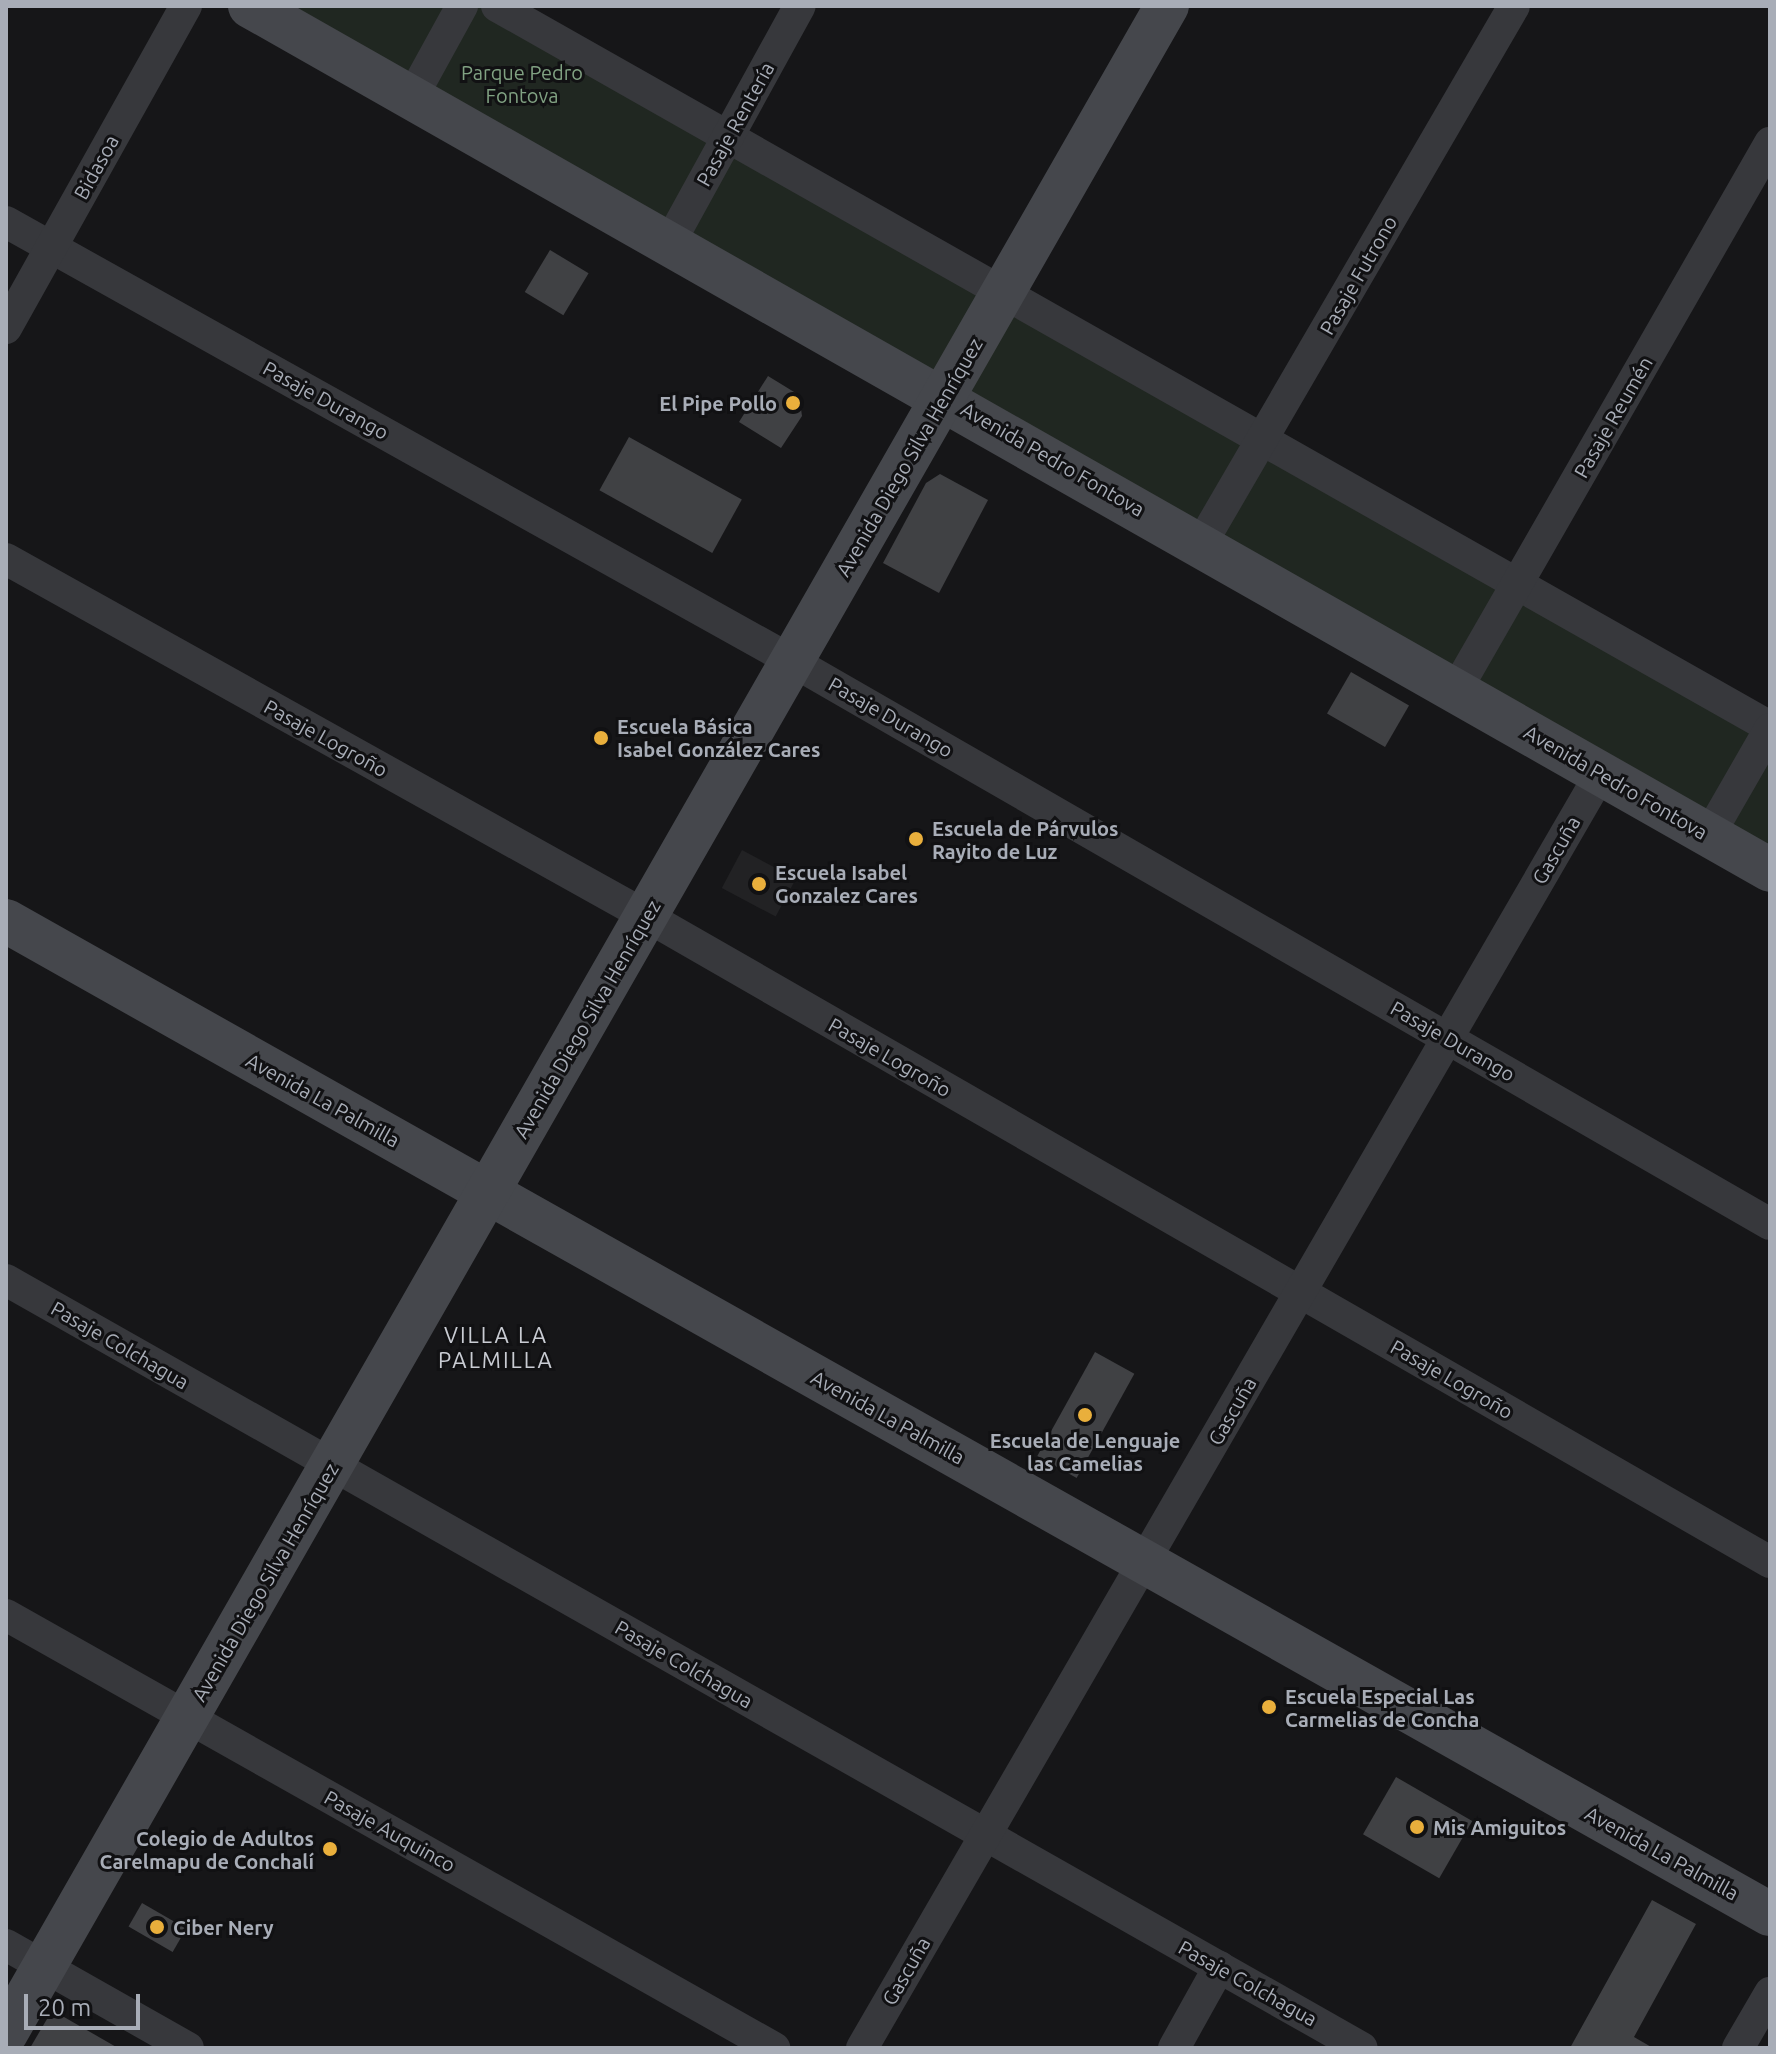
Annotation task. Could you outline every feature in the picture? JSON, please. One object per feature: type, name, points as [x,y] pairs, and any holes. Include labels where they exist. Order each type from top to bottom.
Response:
[{"type":"main road","name":"Avenida Pedro Fontova","points":[[250,6],[944,397],[1770,870]]},
{"type":"main road","name":"Avenida Diego Silva Henríquez","points":[[6,2033],[1167,6]]},
{"type":"main road","name":"Avenida La Palmilla","points":[[6,921],[1770,1914]]},
{"type":"street","name":"Bidasoa","points":[[6,328],[186,6]]},
{"type":"street","points":[[412,97],[462,6]]},
{"type":"street","points":[[497,6],[1770,728],[1709,835]]},
{"type":"street","name":"Pasaje Rentería","points":[[670,242],[800,6]]},
{"type":"street","name":"Pasaje Futrono","points":[[1201,544],[1514,6]]},
{"type":"street","name":"Pasaje Reumén","points":[[1456,690],[1770,143]]},
{"type":"street","name":"Pasaje Durango","points":[[6,222],[792,661],[1770,1224]]},
{"type":"street","name":"Pasaje Logroño","points":[[6,559],[646,916],[1770,1562]]},
{"type":"street","name":"Gascuña","points":[[862,2048],[1601,773]]},
{"type":"street","name":"Pasaje Colchagua","points":[[6,1280],[1362,2048]]},
{"type":"street","name":"Pasaje Auquinco","points":[[6,1615],[774,2048]]},
{"type":"street","points":[[6,1945],[188,2048]]},
{"type":"street","points":[[1174,2048],[1219,1967]]},
{"type":"street","points":[[1738,2048],[1770,1993]]},
{"type":"shaded area","name":"Escuela Isabel Gonzalez Cares","points":[[742,850],[796,879],[776,917],[722,888]]},
{"type":"green space","name":"Parque Pedro Fontova","points":[[283,6],[483,6],[1770,736],[1770,846]]},
{"type":"building","points":[[550,250],[589,273],[563,315],[525,292]]},
{"type":"building","points":[[768,376],[799,395],[802,416],[781,448],[739,422]]},
{"type":"building","points":[[629,437],[742,500],[712,553],[599,490]]},
{"type":"building","points":[[940,474],[988,500],[939,593],[883,563],[926,483]]},
{"type":"building","points":[[1351,672],[1409,706],[1385,747],[1327,714]]},
{"type":"building","name":"Escuela de Lenguaje las Camelias","points":[[1095,1352],[1134,1374],[1077,1478],[1037,1456]]},
{"type":"building","name":"Mis Amiguitos","points":[[1396,1777],[1472,1821],[1439,1878],[1363,1834]]},
{"type":"building","points":[[1652,1900],[1696,1924],[1634,2037],[1653,2048],[1570,2048]]},
{"type":"building","name":"Ciber Nery","points":[[142,1903],[186,1928],[173,1952],[128,1926]]},
{"type":"building","points":[[64,2017],[118,2048],[30,2048],[47,2019]]},
{"type":"place","name":"El Pipe Pollo","points":[[793,403]]},
{"type":"place","name":"Escuela Básica Isabel González Cares","points":[[601,738]]},
{"type":"place","name":"Escuela de Párvulos Rayito de Luz","points":[[916,839]]},
{"type":"place","name":"Escuela Isabel Gonzalez Cares","points":[[759,884]]},
{"type":"place","name":"Escuela de Lenguaje las Camelias","points":[[1085,1415]]},
{"type":"place","name":"Escuela Especial Las Carmelias de Concha","points":[[1269,1707]]},
{"type":"place","name":"Mis Amiguitos","points":[[1417,1827]]},
{"type":"place","name":"Colegio de Adultos Carelmapu de Conchalí","points":[[330,1849]]},
{"type":"place","name":"Ciber Nery","points":[[157,1927]]},
{"type":"district","name":"VILLA LA PALMILLA","points":[[496,1346]]}]
